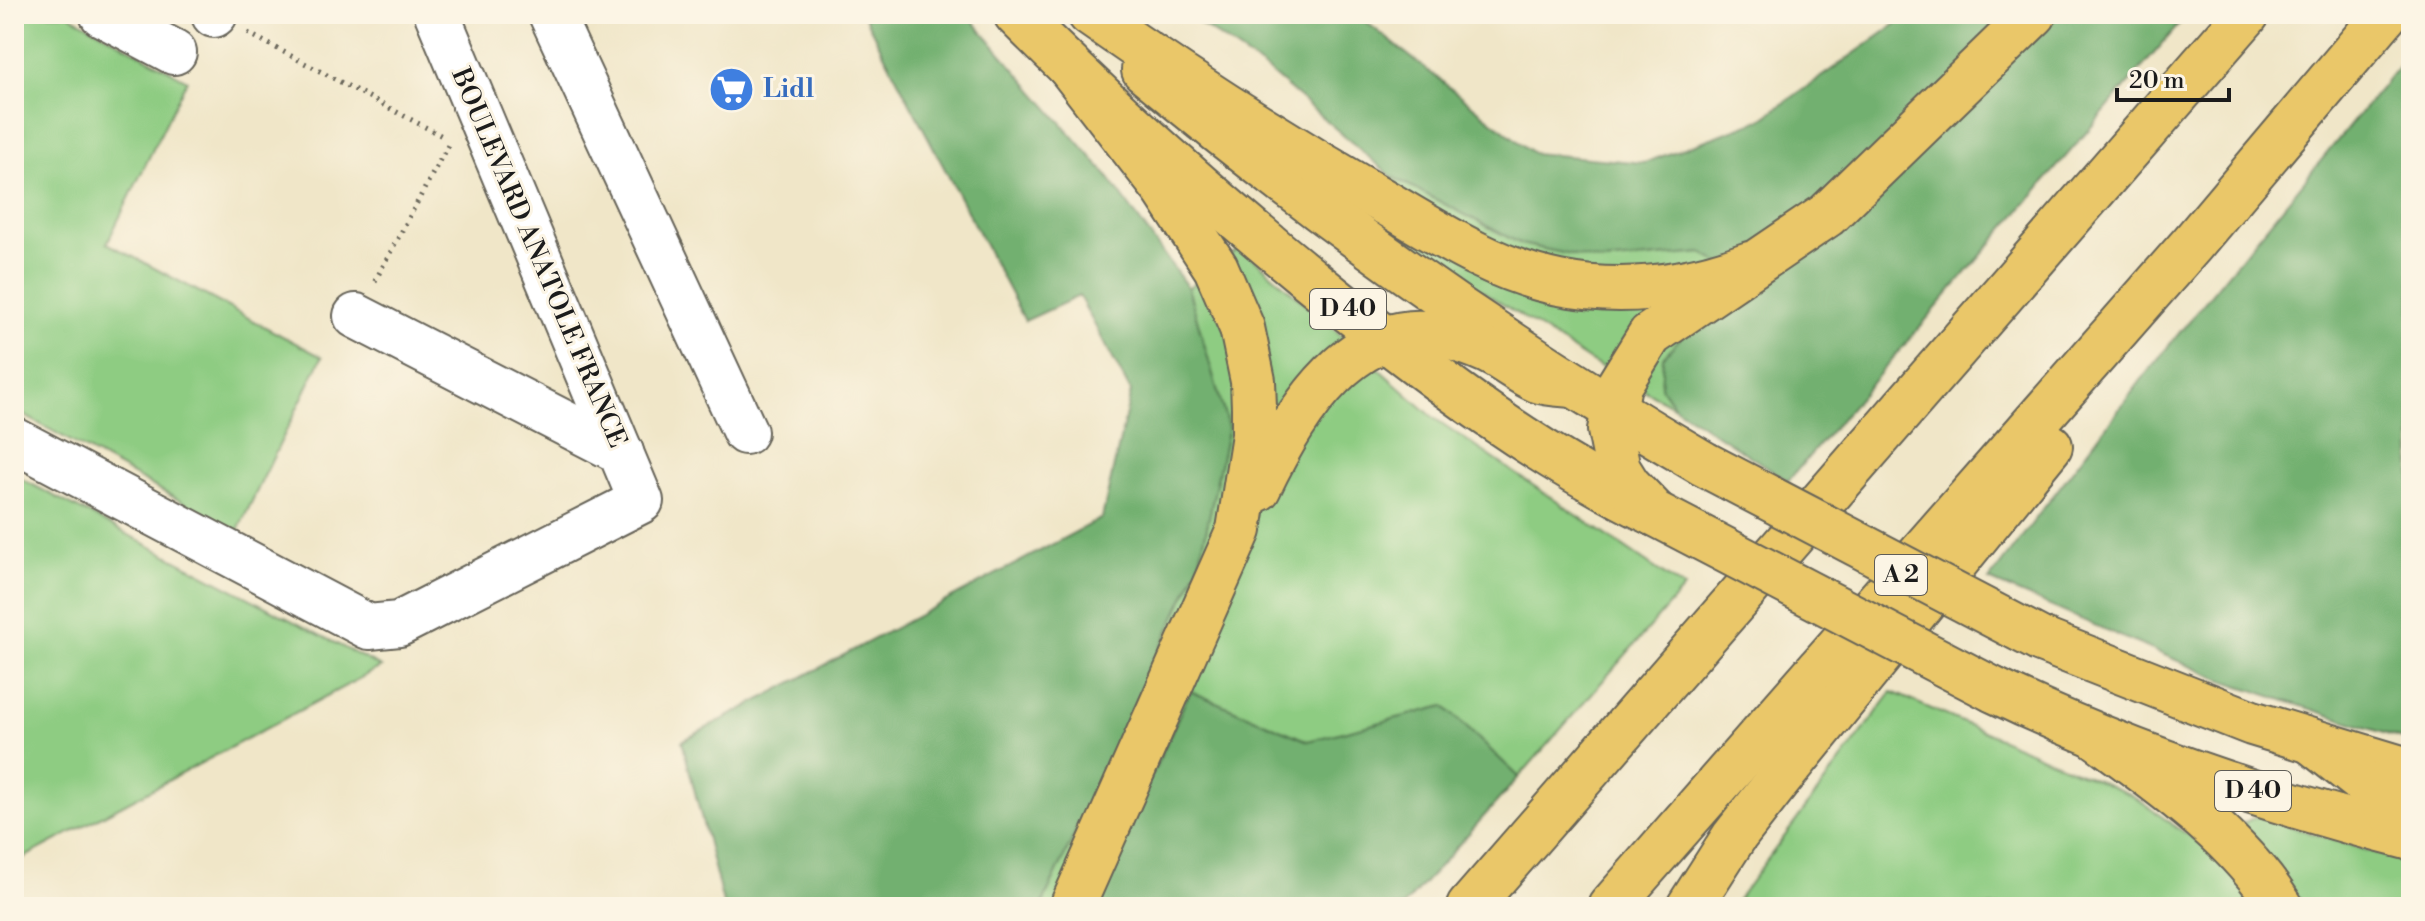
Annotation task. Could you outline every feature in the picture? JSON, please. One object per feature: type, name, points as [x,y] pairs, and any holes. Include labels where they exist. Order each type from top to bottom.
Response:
[{"type":"main road","name":"D 40","points":[[1016,14],[1248,229],[1386,340],[1561,464],[1994,690],[2097,737],[2285,802],[2411,838]]},
{"type":"main road","name":"D 40","points":[[1080,14],[1208,124],[1318,210],[1574,385],[1704,464],[2041,640],[2161,690],[2312,742],[2411,771]]},
{"type":"main road","points":[[1090,14],[1283,144],[1417,221],[1505,267],[1558,283],[1644,289],[1697,281],[1750,264]]},
{"type":"main road","points":[[1656,514],[1628,485],[1618,469],[1612,450],[1612,409],[1619,385],[1650,335],[1750,264],[1815,223],[1852,194],[2034,14]]},
{"type":"main road","points":[[1469,907],[2247,14]]},
{"type":"main road","name":"A 2","points":[[1610,907],[2192,244],[2386,14]]},
{"type":"main road","points":[[1068,65],[1185,217],[1232,301],[1242,328],[1254,394],[1254,435],[1239,530]]},
{"type":"main road","points":[[1689,907],[1734,837],[1777,782],[2037,464],[2192,244]]},
{"type":"main road","points":[[1072,907],[1239,530],[1286,433],[1310,399],[1345,364],[1386,340],[1404,334],[1450,338],[1491,352],[1538,381],[1574,385]]},
{"type":"main road","points":[[2097,737],[2218,833],[2245,859],[2281,907]]},
{"type":"main road","points":[[2312,742],[2372,789],[2411,838]]},
{"type":"street","points":[[102,14],[174,52]]},
{"type":"street","name":"BOULEVARD ANATOLE FRANCE","points":[[14,440],[369,627],[399,624],[641,501],[437,14]]},
{"type":"street","points":[[551,14],[745,432]]},
{"type":"street","points":[[356,316],[621,452]]},
{"type":"path","points":[[223,17],[451,141],[356,316]]},
{"type":"green space","points":[[14,14],[68,14],[187,80],[107,243],[322,357],[237,532],[14,410]]},
{"type":"green space","points":[[863,14],[967,14],[1106,174],[1188,288],[1228,427],[1199,565],[1041,907],[724,907],[682,741],[1102,518],[1131,392],[1079,296],[1025,321]]},
{"type":"green space","points":[[1186,14],[1356,14],[1533,153],[1644,163],[1760,120],[1910,14],[2188,14],[1788,481],[1675,407],[1661,387],[1663,357],[1684,334],[1758,286],[1702,253],[1604,262],[1521,244],[1391,176],[1268,71]]},
{"type":"green space","points":[[2411,51],[2411,742],[2225,681],[1989,580],[2152,366]]},
{"type":"green space","points":[[1391,176],[1521,244],[1604,262],[1702,253],[1758,286],[1661,387],[1675,407],[1590,361],[1385,228]]},
{"type":"green space","points":[[1241,247],[1434,418],[1684,588],[1519,777],[1444,706],[1308,741],[1190,691],[1092,907],[1041,907],[1199,565],[1228,427],[1188,288]]},
{"type":"green space","points":[[14,475],[381,667],[14,863]]},
{"type":"green space","points":[[1190,691],[1308,741],[1444,706],[1519,777],[1403,907],[1092,907]]},
{"type":"green space","points":[[1892,692],[2131,795],[2202,845],[2257,816],[2411,864],[2411,907],[1732,907]]},
{"type":"place","name":"Lidl","points":[[732,89]]}]
